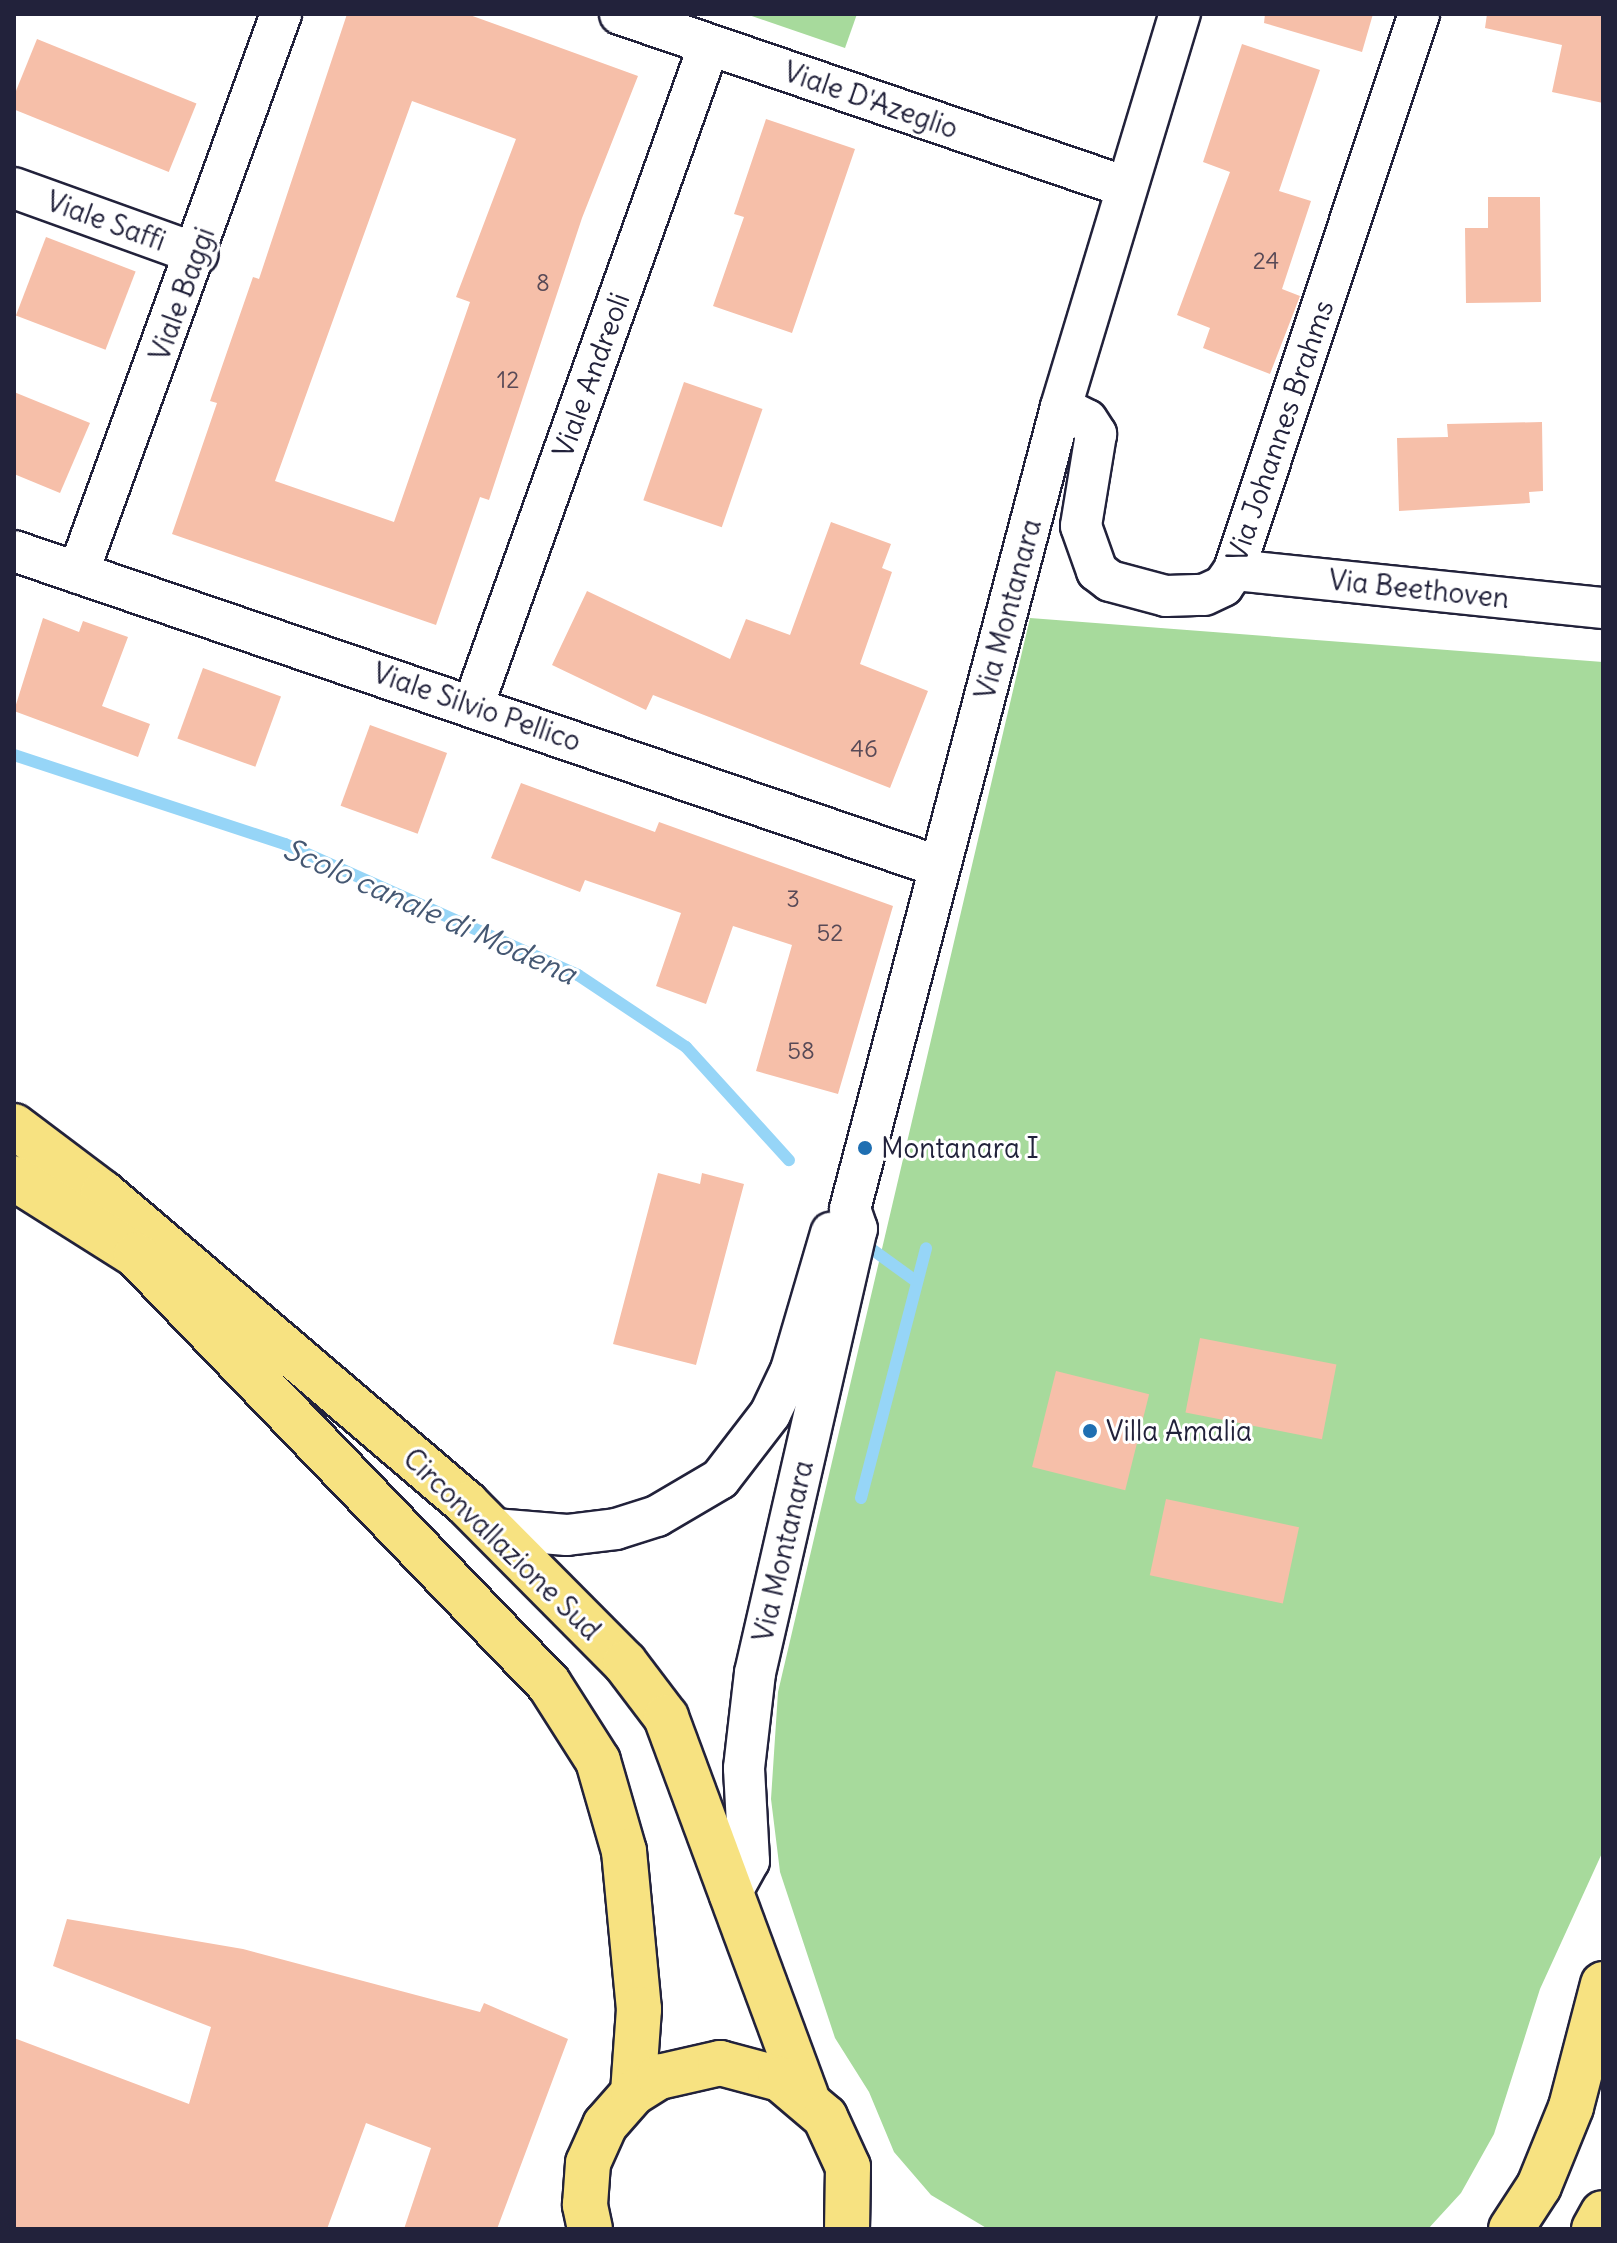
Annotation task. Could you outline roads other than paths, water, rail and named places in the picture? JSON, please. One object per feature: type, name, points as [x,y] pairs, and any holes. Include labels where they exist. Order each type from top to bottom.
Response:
[{"type":"main road","name":"Circonvallazione Sud","points":[[14,1126],[103,1193],[494,1529],[625,1663],[666,1717],[806,2096],[840,2141],[858,2218]]},
{"type":"main road","name":"Circonvallazione Sud","points":[[14,1178],[136,1255],[549,1684],[598,1761],[624,1851],[639,2009],[633,2093]]},
{"type":"main road","points":[[1511,2229],[1539,2186],[1571,2107],[1603,1984]]},
{"type":"main road","name":"Circonvallazione Sud","points":[[583,2221],[588,2163],[605,2125],[633,2093],[659,2077],[720,2063],[751,2067],[806,2096]]},
{"type":"main road","points":[[1594,2229],[1603,2213]]},
{"type":"street","name":"Viale Baggi","points":[[78,573],[197,254],[281,14]]},
{"type":"street","name":"Viale D'Azeglio","points":[[620,14],[1123,186]]},
{"type":"street","name":"Via Montanara","points":[[730,1895],[749,1861],[744,1768],[755,1673],[857,1229],[850,1209],[1061,407],[1123,186],[1180,14]]},
{"type":"street","name":"Via Johannes Brahms","points":[[1061,407],[1087,420],[1096,434],[1081,526],[1097,571],[1110,581],[1185,597],[1223,586],[1234,570],[1419,14]]},
{"type":"street","name":"Viale Andreoli","points":[[473,706],[709,45]]},
{"type":"street","name":"Viale Saffi","points":[[14,188],[197,254]]},
{"type":"street","name":"Viale Silvio Pellico","points":[[14,551],[940,867]]},
{"type":"street","name":"Via Beethoven","points":[[1234,570],[1603,608]]},
{"type":"street","name":"Via Montanara","points":[[494,1529],[567,1535],[616,1529],[657,1516],[720,1479],[770,1414],[791,1370],[834,1222],[850,1209]]},
{"type":"waterway","name":"Scolo canale di Modena","points":[[14,755],[285,844],[578,975],[686,1047],[789,1160]]},
{"type":"waterway","points":[[861,1498],[926,1248]]},
{"type":"waterway","points":[[873,1250],[917,1282]]},
{"type":"place","name":"Montanara I","points":[[865,1148]]},
{"type":"place","name":"Villa Amalia","points":[[1090,1431]]}]
